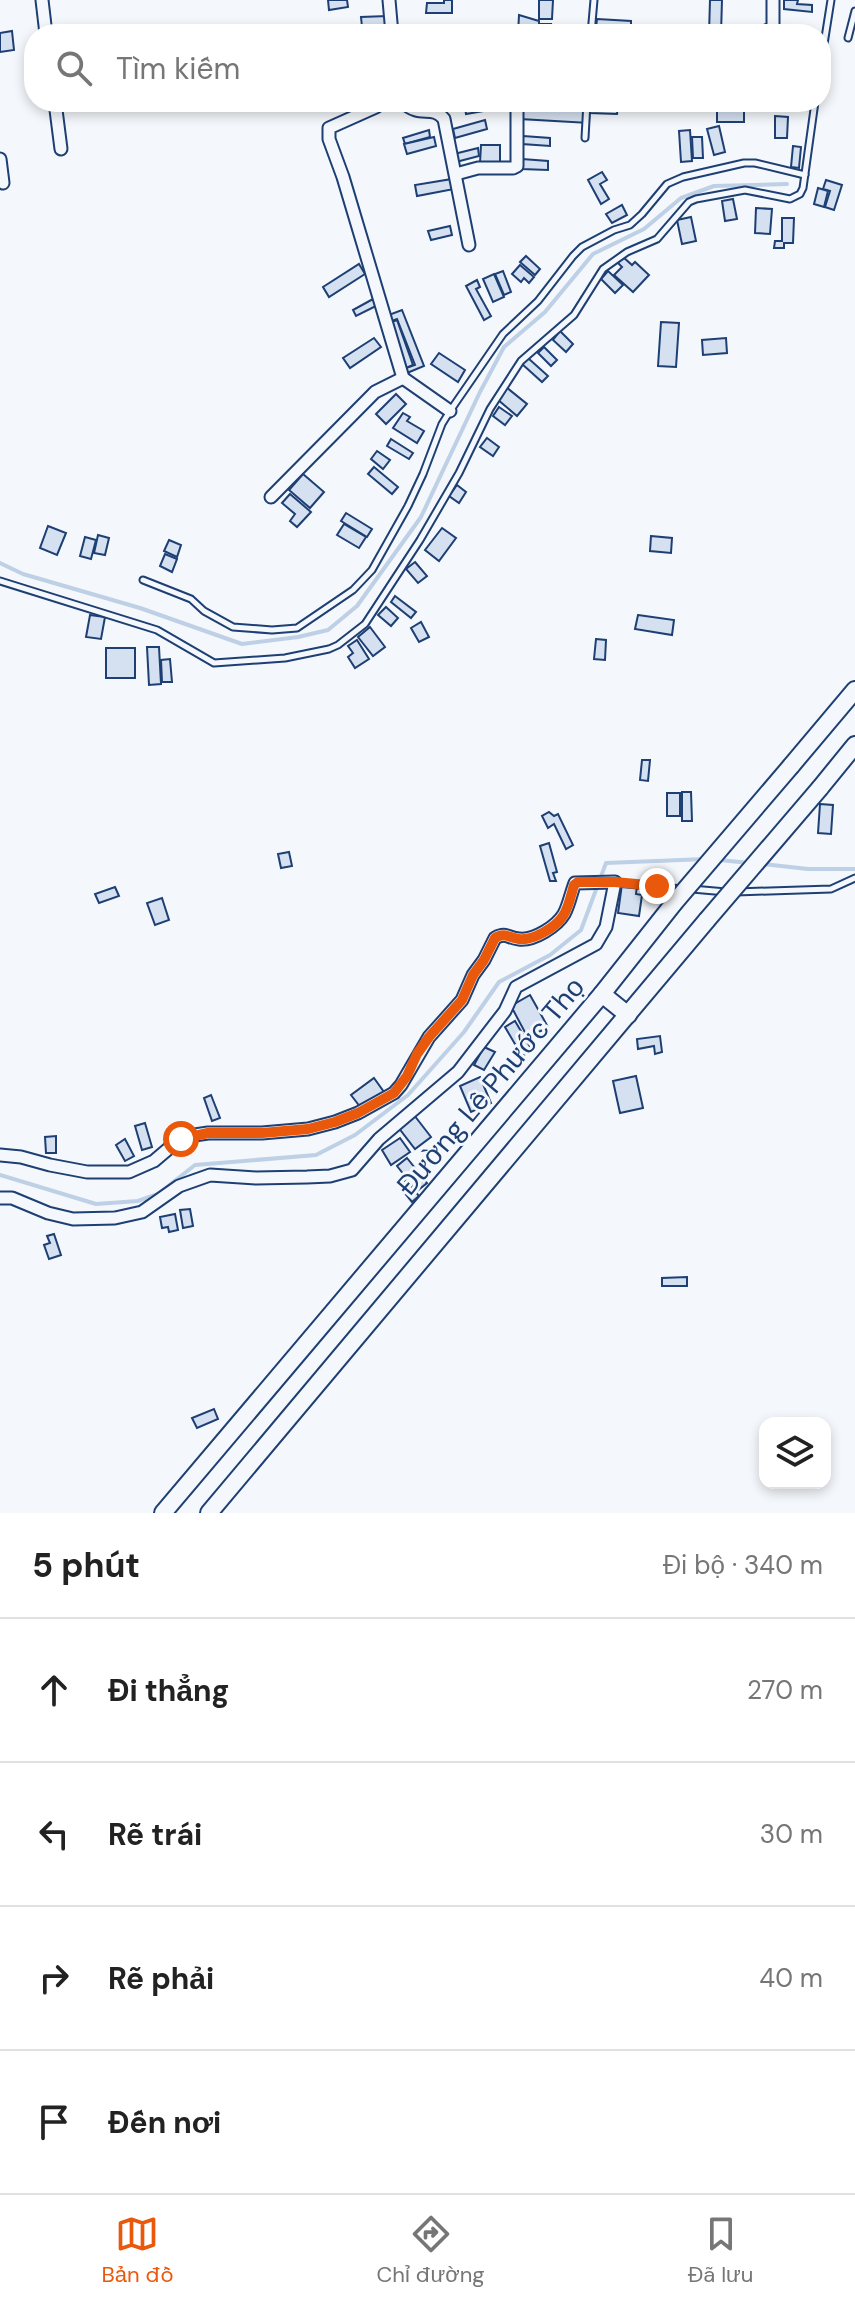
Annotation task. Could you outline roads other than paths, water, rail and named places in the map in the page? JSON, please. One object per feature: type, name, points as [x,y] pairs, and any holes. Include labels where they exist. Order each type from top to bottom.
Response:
[{"type":"street","points":[[42,0],[45,24]]},
{"type":"street","points":[[389,0],[391,24]]},
{"type":"street","points":[[773,0],[773,24]]},
{"type":"street","points":[[56,112],[61,149]]},
{"type":"street","points":[[365,112],[329,128],[329,139],[403,378],[450,411]]},
{"type":"street","points":[[436,112],[444,119],[469,245]]},
{"type":"street","points":[[456,174],[478,168],[517,166],[517,112]]},
{"type":"street","points":[[0,159],[3,183]]},
{"type":"street","points":[[271,497],[375,392],[403,378]]},
{"type":"street","name":"Đường Lê Phước Thọ","points":[[163,1513],[855,690]]},
{"type":"street","points":[[209,1513],[855,745]]},
{"type":"street","points":[[0,1155],[87,1172],[129,1172],[154,1161],[188,1136],[308,1129],[358,1113],[394,1093],[401,1085],[429,1037],[462,1000],[495,938],[508,935],[524,939],[546,930],[563,917],[575,883],[612,883],[606,927],[596,944],[516,987],[505,1011],[458,1072],[379,1139],[352,1170],[330,1176],[307,1177],[210,1175],[179,1186],[142,1212],[115,1218],[73,1219],[48,1213],[12,1198],[0,1198]]},
{"type":"street","points":[[602,994],[628,1015]]},
{"type":"lane","points":[[592,24],[594,0]]},
{"type":"lane","points":[[827,24],[831,0]]},
{"type":"lane","points":[[848,38],[855,11]]},
{"type":"lane","points":[[585,138],[586,112]]},
{"type":"lane","points":[[0,581],[157,630],[214,663],[285,658],[338,645],[365,624],[420,540],[512,373],[535,348],[574,315],[603,269],[627,252],[657,239],[684,207],[696,199],[745,190],[795,198],[800,194],[805,175],[814,112]]},
{"type":"lane","points":[[143,580],[191,599],[204,611],[233,627],[297,628],[353,590],[372,570],[408,506],[450,411],[503,334],[538,301],[582,247],[630,225],[667,184],[683,177],[744,163],[805,175]]},
{"type":"lane","points":[[612,883],[754,893],[831,889],[855,878]]},
{"type":"waterway","points":[[0,563],[23,574],[140,608],[242,644],[328,630],[357,606],[421,517],[504,347],[545,312],[593,254],[644,229],[681,198],[714,186],[787,184]]},
{"type":"waterway","points":[[0,1175],[96,1204],[138,1201],[158,1194],[195,1165],[316,1155],[355,1135],[408,1095],[464,1032],[499,982],[550,955],[581,930],[606,863],[706,859]]},
{"type":"waterway","points":[[719,860],[750,863]]},
{"type":"waterway","points":[[763,864],[808,869],[855,869]]}]
